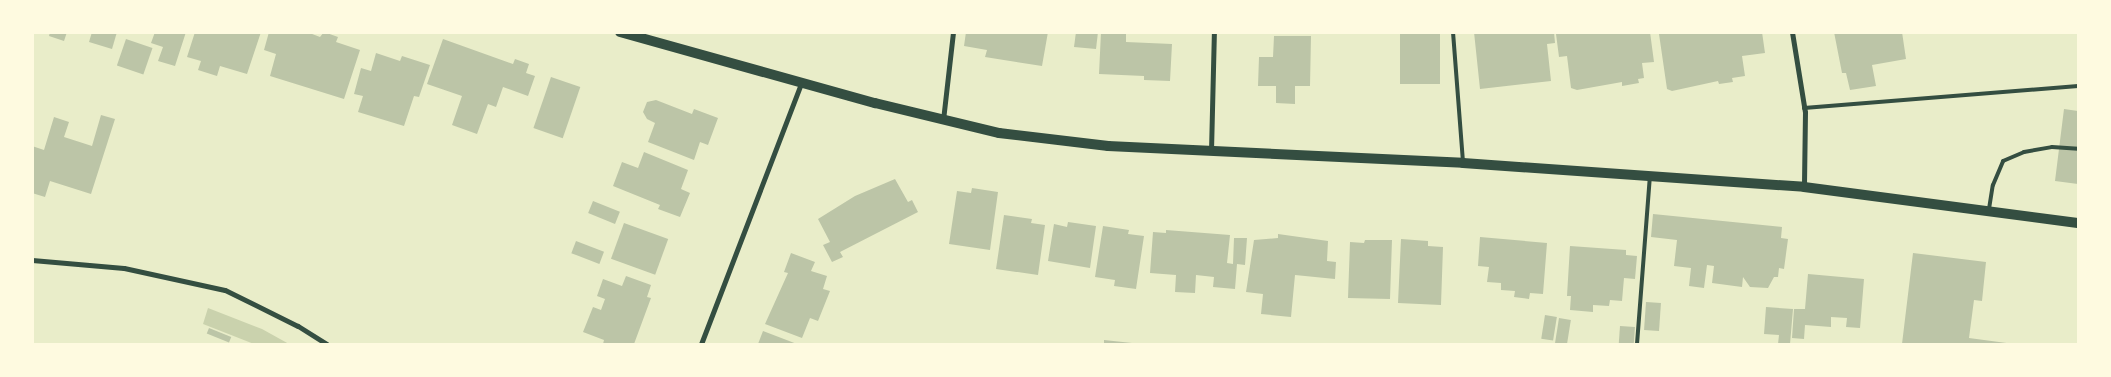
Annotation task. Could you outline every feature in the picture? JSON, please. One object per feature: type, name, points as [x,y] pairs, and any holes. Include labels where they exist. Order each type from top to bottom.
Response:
[{"type":"main road","points":[[620,32],[943,121],[999,133],[1099,145],[1463,163],[1804,187],[2078,223]]},
{"type":"street","points":[[943,121],[952,32]]},
{"type":"street","points":[[1211,151],[1214,32]]},
{"type":"street","points":[[1792,32],[1804,108],[1804,187]]},
{"type":"street","points":[[701,344],[802,83]]},
{"type":"street","points":[[32,260],[124,268],[225,290],[298,326],[327,344]]},
{"type":"lane","points":[[1453,32],[1463,163]]},
{"type":"lane","points":[[1804,108],[2078,86]]},
{"type":"lane","points":[[1989,211],[1993,185],[2003,161],[2024,152],[2052,147],[2078,149]]},
{"type":"lane","points":[[1637,344],[1650,176]]},
{"type":"green space","points":[[208,308],[262,329],[289,344],[254,344],[203,324]]},
{"type":"building","points":[[50,32],[67,32],[64,41],[49,36]]},
{"type":"building","points":[[92,32],[117,32],[112,49],[89,42]]},
{"type":"building","points":[[155,32],[186,32],[175,66],[158,61],[163,47],[151,43]]},
{"type":"building","points":[[195,32],[261,32],[247,74],[220,66],[217,76],[198,70],[201,61],[187,57]]},
{"type":"building","points":[[269,32],[307,32],[320,37],[324,32],[338,37],[336,42],[360,50],[344,99],[270,76],[276,54],[264,50]]},
{"type":"building","points":[[966,32],[1048,32],[1042,66],[985,57],[987,50],[964,46]]},
{"type":"building","points":[[1076,32],[1098,32],[1096,49],[1074,47]]},
{"type":"building","points":[[1101,32],[1126,32],[1126,42],[1172,44],[1170,81],[1144,80],[1144,76],[1099,74]]},
{"type":"building","points":[[1400,32],[1440,32],[1440,84],[1400,84]]},
{"type":"building","points":[[1474,32],[1554,32],[1555,43],[1547,44],[1551,81],[1480,89]]},
{"type":"building","points":[[1650,32],[1654,62],[1642,63],[1644,78],[1638,79],[1639,83],[1622,86],[1622,82],[1577,90],[1571,88],[1567,56],[1559,57],[1556,34]]},
{"type":"building","points":[[1668,32],[1762,32],[1765,53],[1742,56],[1745,76],[1732,78],[1733,82],[1719,84],[1718,81],[1672,91],[1667,89],[1659,34]]},
{"type":"building","points":[[1834,32],[1902,32],[1906,59],[1872,65],[1876,86],[1850,90],[1846,73],[1842,73]]},
{"type":"building","points":[[1274,36],[1311,36],[1310,86],[1295,86],[1295,104],[1276,103],[1276,86],[1258,86],[1259,57],[1273,57]]},
{"type":"building","points":[[126,39],[152,48],[143,75],[117,65]]},
{"type":"building","points":[[443,39],[513,64],[515,59],[529,64],[526,73],[535,76],[528,96],[503,87],[496,107],[488,104],[477,134],[452,125],[462,96],[427,84]]},
{"type":"building","points":[[376,53],[400,61],[402,56],[430,65],[419,97],[414,96],[404,126],[358,112],[363,96],[354,94],[361,68],[371,71]]},
{"type":"building","points":[[551,77],[580,87],[563,138],[533,128]]},
{"type":"building","points":[[656,100],[692,114],[694,109],[718,118],[708,145],[700,142],[694,160],[648,142],[655,123],[647,119],[643,112],[647,102]]},
{"type":"building","points":[[2064,109],[2078,111],[2078,184],[2055,181]]},
{"type":"building","points":[[101,115],[115,119],[91,194],[50,181],[45,197],[32,193],[32,146],[44,150],[54,117],[69,122],[64,137],[92,146]]},
{"type":"building","points":[[644,152],[688,170],[681,189],[690,193],[680,217],[658,209],[660,205],[613,186],[622,162],[638,168]]},
{"type":"building","points":[[895,179],[908,202],[912,200],[918,212],[840,252],[843,257],[832,262],[823,245],[830,242],[818,219],[855,196]]},
{"type":"building","points":[[972,188],[998,192],[990,250],[949,244],[957,191],[971,193]]},
{"type":"building","points":[[593,201],[620,212],[615,224],[588,213]]},
{"type":"building","points":[[1653,214],[1782,227],[1781,238],[1788,239],[1784,269],[1779,268],[1778,277],[1774,277],[1768,288],[1750,287],[1743,277],[1742,287],[1712,283],[1714,266],[1707,265],[1704,288],[1689,286],[1691,268],[1674,266],[1677,240],[1651,237]]},
{"type":"building","points":[[1004,215],[1032,219],[1031,223],[1045,225],[1038,275],[996,269]]},
{"type":"building","points":[[1068,222],[1096,226],[1090,268],[1048,261],[1054,224],[1067,227]]},
{"type":"building","points":[[624,223],[668,239],[655,275],[611,259]]},
{"type":"building","points":[[1103,226],[1129,230],[1128,234],[1144,236],[1136,289],[1114,286],[1115,280],[1095,277]]},
{"type":"building","points":[[1166,230],[1230,235],[1227,263],[1233,264],[1234,238],[1247,238],[1245,265],[1237,264],[1235,289],[1213,287],[1214,277],[1196,275],[1195,293],[1175,292],[1176,275],[1150,273],[1153,232],[1166,233]]},
{"type":"building","points":[[1278,234],[1328,241],[1327,261],[1336,262],[1335,279],[1295,275],[1291,317],[1261,314],[1263,294],[1246,292],[1254,240],[1278,238]]},
{"type":"building","points":[[1480,237],[1547,243],[1543,294],[1530,293],[1529,299],[1514,297],[1515,291],[1501,290],[1501,283],[1487,282],[1489,267],[1478,266]]},
{"type":"building","points":[[1401,239],[1428,241],[1428,246],[1443,247],[1441,305],[1398,303]]},
{"type":"building","points":[[1365,240],[1392,240],[1390,299],[1348,298],[1350,242],[1364,243]]},
{"type":"building","points":[[576,241],[604,252],[599,264],[571,253]]},
{"type":"building","points":[[1570,246],[1626,250],[1626,255],[1637,256],[1635,279],[1624,278],[1622,301],[1610,300],[1609,306],[1593,305],[1593,312],[1570,310],[1571,296],[1567,296]]},
{"type":"building","points":[[791,253],[815,262],[811,271],[827,276],[823,289],[830,291],[818,321],[810,318],[802,338],[765,324],[788,273],[784,272]]},
{"type":"building","points":[[1913,253],[1986,262],[1982,301],[1974,300],[1969,338],[2014,344],[1902,344]]},
{"type":"building","points":[[1808,274],[1864,279],[1860,328],[1846,327],[1847,318],[1831,317],[1831,327],[1805,325],[1804,339],[1792,338],[1794,309],[1805,309]]},
{"type":"building","points":[[626,276],[651,285],[647,297],[651,298],[634,344],[603,344],[604,340],[583,332],[593,307],[601,310],[605,299],[597,296],[603,279],[622,286]]},
{"type":"building","points":[[1646,302],[1661,303],[1659,331],[1644,330]]},
{"type":"building","points":[[1766,307],[1793,309],[1790,344],[1778,344],[1779,335],[1764,334]]},
{"type":"building","points":[[1545,315],[1557,317],[1553,341],[1541,339]]},
{"type":"building","points":[[1559,318],[1571,320],[1567,344],[1555,344]]},
{"type":"building","points":[[1620,326],[1635,327],[1634,344],[1619,344]]},
{"type":"building","points":[[209,328],[231,337],[229,343],[207,334]]},
{"type":"building","points":[[763,331],[797,344],[758,344]]},
{"type":"building","points":[[1104,340],[1132,343],[1132,344],[1104,344]]}]
